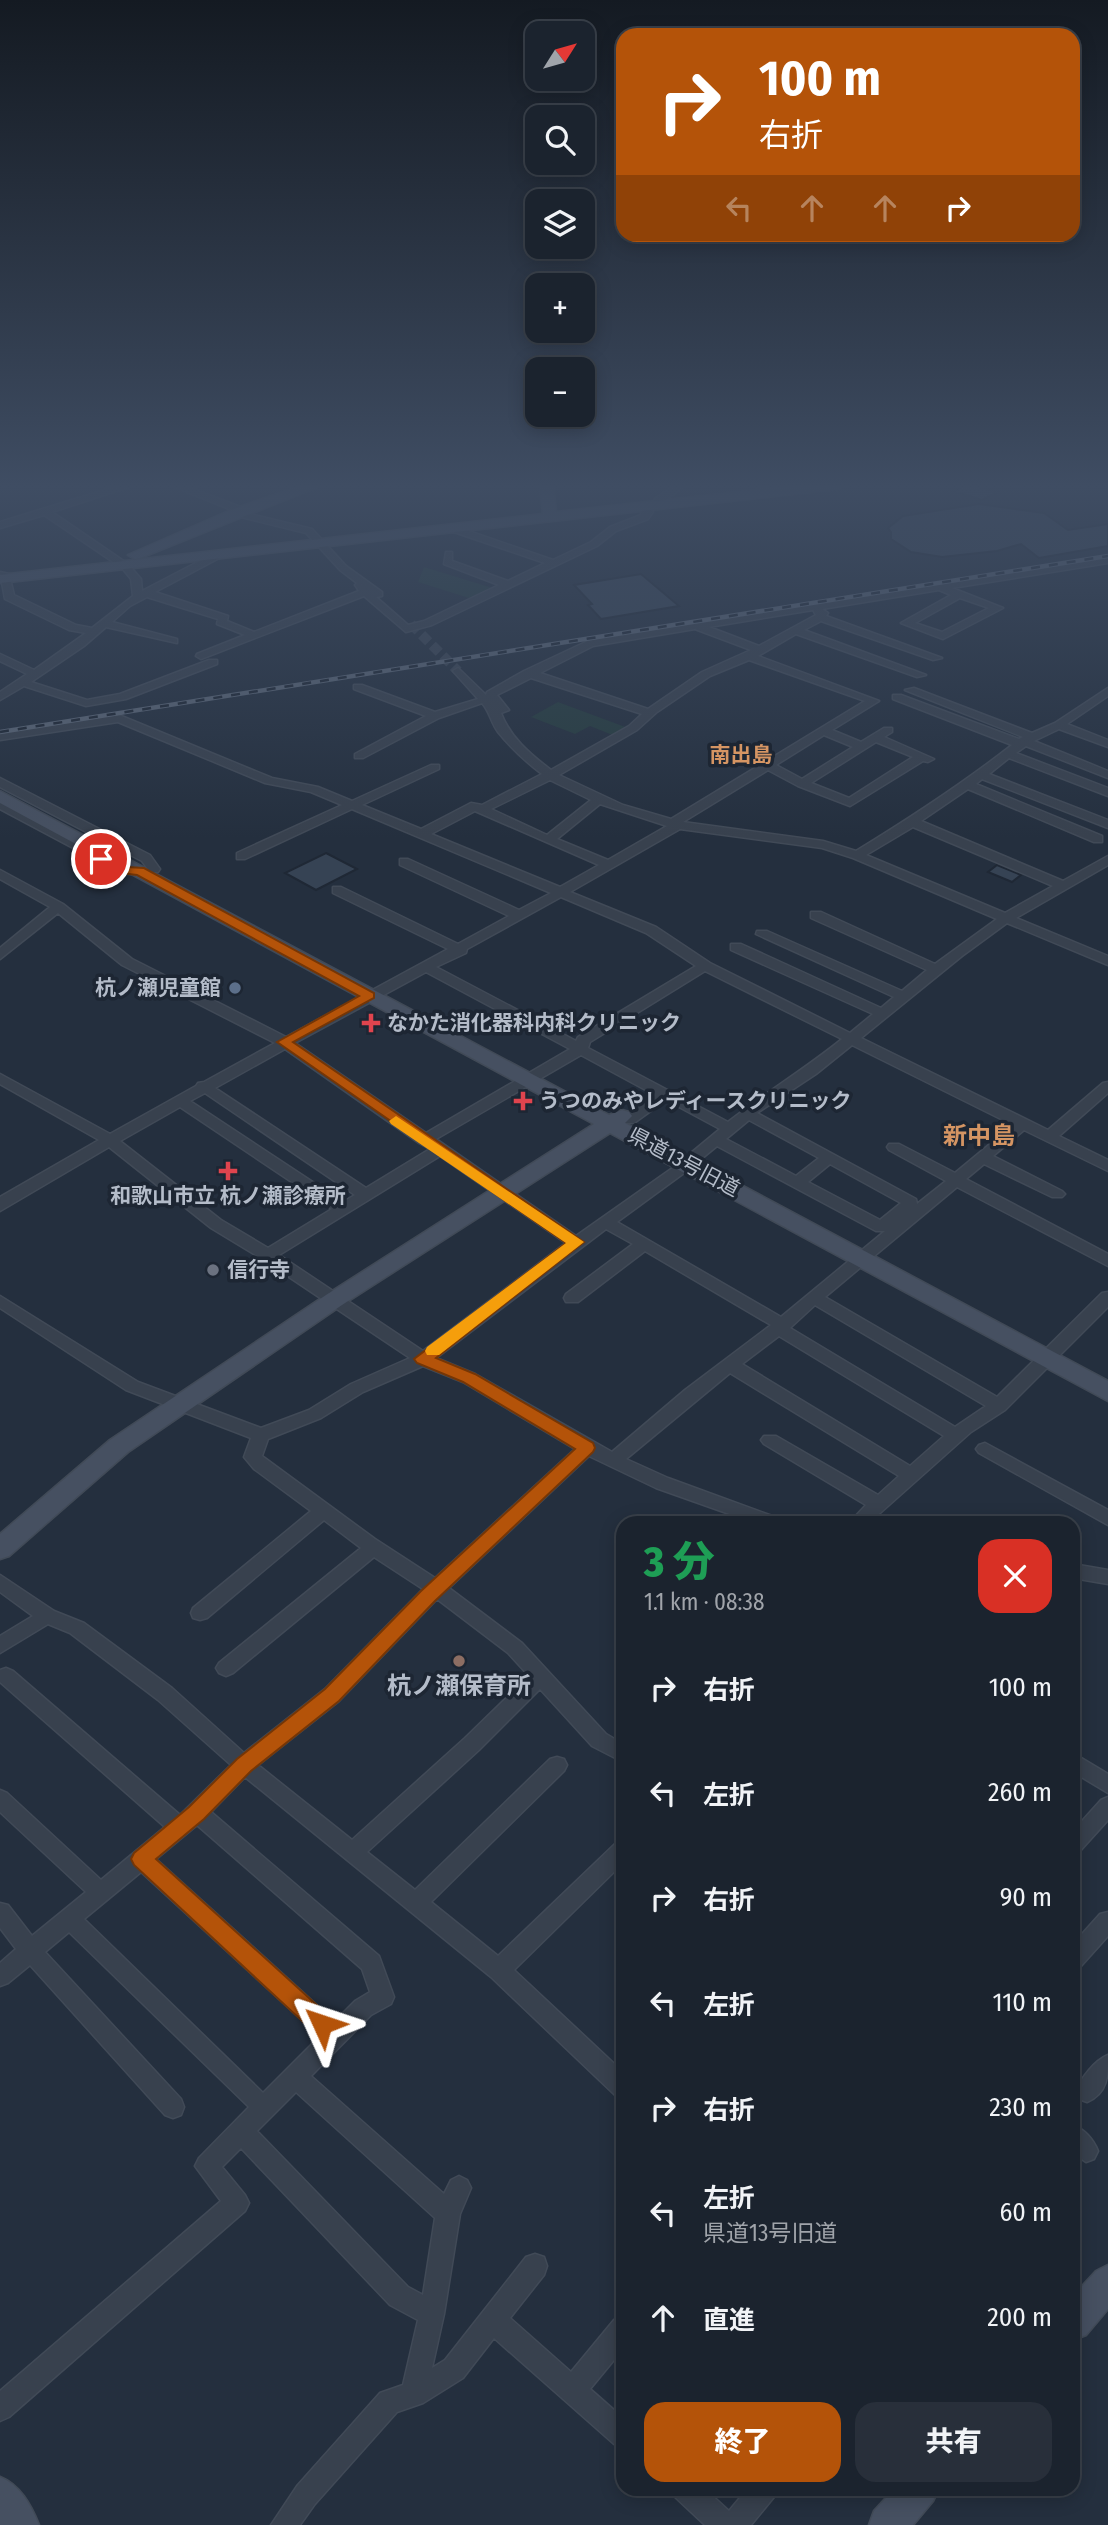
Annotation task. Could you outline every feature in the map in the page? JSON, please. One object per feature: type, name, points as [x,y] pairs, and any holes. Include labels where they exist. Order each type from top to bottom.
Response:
[{"type":"street","points":[[21,603],[73,628],[95,632]]},
{"type":"street","points":[[0,696],[95,632],[131,603]]},
{"type":"street","points":[[173,603],[225,618],[221,622],[254,635]]},
{"type":"street","points":[[201,656],[337,603]]},
{"type":"street","points":[[377,603],[406,629],[428,623],[470,603]]},
{"type":"street","points":[[388,603],[411,624]]},
{"type":"street","points":[[499,721],[505,713],[491,694],[590,643],[838,603]]},
{"type":"street","points":[[944,603],[906,623],[943,636],[998,608],[984,603]]},
{"type":"street","points":[[482,809],[550,775],[633,728],[706,674],[754,653],[823,613],[811,607]]},
{"type":"street","points":[[782,612],[937,658]]},
{"type":"street","points":[[105,623],[173,641]]},
{"type":"street","points":[[0,1206],[4,1201],[203,1086],[561,894],[874,701],[754,653],[695,626]]},
{"type":"street","points":[[794,631],[921,674]]},
{"type":"street","points":[[0,657],[33,673]]},
{"type":"street","points":[[20,682],[86,703],[122,697],[213,662]]},
{"type":"street","points":[[499,721],[477,702],[454,672],[495,712],[499,721],[501,727],[528,758],[550,775],[599,799],[675,824],[823,845],[858,855],[1108,961]]},
{"type":"street","points":[[528,673],[650,713]]},
{"type":"street","points":[[358,687],[435,716]]},
{"type":"street","points":[[910,690],[1108,775]]},
{"type":"street","points":[[858,855],[981,775],[1026,740],[1059,724],[1108,691]]},
{"type":"street","points":[[897,697],[1026,740]]},
{"type":"street","points":[[359,756],[435,716],[477,702]]},
{"type":"street","points":[[0,737],[119,718],[269,781],[314,789],[651,930],[705,966],[1108,1166]]},
{"type":"street","points":[[1059,724],[1108,744]]},
{"type":"street","points":[[823,730],[862,747]]},
{"type":"street","points":[[802,784],[888,730]]},
{"type":"street","points":[[768,765],[802,784],[850,802],[925,758],[876,738]]},
{"type":"street","points":[[1008,754],[1108,792]]},
{"type":"street","points":[[241,856],[353,807],[435,767]]},
{"type":"street","points":[[981,775],[1108,824]]},
{"type":"street","points":[[0,782],[146,858],[138,865],[124,870],[0,804]]},
{"type":"street","points":[[967,784],[1098,839]]},
{"type":"street","name":"県道13号旧道","points":[[0,787],[138,865],[621,1120],[1053,1354],[1108,1377]]},
{"type":"street","name":"県道13号旧道","points":[[0,796],[138,865]]},
{"type":"street","points":[[548,840],[599,799]]},
{"type":"street","points":[[423,833],[475,806],[609,865]]},
{"type":"street","points":[[912,822],[1062,886]]},
{"type":"street","points":[[404,862],[518,915]]},
{"type":"street","points":[[0,1301],[132,1386],[261,1435],[315,1414],[356,1388],[423,1359],[576,1242],[692,1160],[748,1114],[811,1071],[1006,918],[1105,864]]},
{"type":"street","points":[[0,874],[58,907],[127,962],[284,1042],[576,1242]]},
{"type":"street","points":[[337,890],[461,950]]},
{"type":"street","points":[[0,955],[58,907]]},
{"type":"street","points":[[816,915],[937,970]]},
{"type":"street","points":[[762,934],[904,997]]},
{"type":"street","points":[[736,947],[884,1014]]},
{"type":"street","points":[[424,1140],[536,1077],[581,1049],[583,1040],[705,966]]},
{"type":"street","points":[[427,967],[730,1129]]},
{"type":"street","points":[[0,1078],[109,1140],[216,1224],[268,1255],[423,1359],[469,1378],[587,1448],[662,1483],[754,1516]]},
{"type":"street","points":[[203,1086],[365,1195]]},
{"type":"street","points":[[1050,1136],[1108,1086]]},
{"type":"street","points":[[0,1549],[119,1446],[334,1300],[502,1191],[666,1094]]},
{"type":"street","points":[[179,1100],[342,1209]]},
{"type":"street","points":[[716,1140],[881,1227],[911,1202],[748,1114]]},
{"type":"street","points":[[615,1460],[729,1364],[816,1298],[1024,1123]]},
{"type":"street","points":[[894,1147],[1108,1261]]},
{"type":"street","points":[[271,1161],[295,1148]]},
{"type":"street","points":[[268,1255],[439,1150]]},
{"type":"street","points":[[983,1157],[1057,1194]]},
{"type":"street","points":[[797,1183],[829,1158]]},
{"type":"street","points":[[606,1222],[957,1436]]},
{"type":"street","points":[[572,1298],[644,1244]]},
{"type":"street","points":[[865,1516],[957,1436],[999,1406],[1108,1297]]},
{"type":"street","points":[[816,1298],[999,1406]]},
{"type":"street","name":"県道13号旧道","points":[[1053,1354],[1108,1392]]},
{"type":"street","points":[[729,1364],[911,1475]]},
{"type":"street","points":[[261,1435],[253,1457],[260,1465],[437,1589],[515,1648],[599,1740],[616,1750]]},
{"type":"street","points":[[770,1440],[878,1504]]},
{"type":"street","points":[[0,1976],[188,1820],[244,1765],[332,1695],[437,1589],[587,1448]]},
{"type":"street","points":[[985,1449],[1108,1518]]},
{"type":"street","points":[[200,1613],[323,1511]]},
{"type":"street","points":[[226,1668],[374,1547]]},
{"type":"street","points":[[1080,1572],[1108,1577]]},
{"type":"street","points":[[0,1582],[47,1616],[77,1628],[155,1686],[244,1765],[499,1970],[616,2080]]},
{"type":"street","points":[[0,1645],[47,1616]]},
{"type":"street","points":[[0,2408],[237,2203],[207,2166],[363,2008],[383,1997],[371,1963],[6,1676]]},
{"type":"street","points":[[353,1853],[472,1744],[541,1676]]},
{"type":"street","points":[[416,1903],[557,1765]]},
{"type":"street","points":[[1080,1766],[1108,1785]]},
{"type":"street","points":[[0,1799],[101,1893]]},
{"type":"street","points":[[1080,1837],[1108,1806]]},
{"type":"street","points":[[499,1970],[616,1856]]},
{"type":"street","points":[[142,1859],[322,2024]]},
{"type":"street","points":[[0,1912],[31,1951],[173,2107]]},
{"type":"street","points":[[70,1919],[254,2098]]},
{"type":"street","points":[[1080,1951],[1108,1921]]},
{"type":"street","points":[[1087,2091],[1108,2066]]},
{"type":"street","points":[[296,2077],[448,2213]]},
{"type":"street","points":[[242,2132],[399,2297],[432,2314]]},
{"type":"street","points":[[414,2394],[432,2314],[448,2213],[459,2188]]},
{"type":"street","points":[[284,2525],[306,2494],[389,2402],[414,2394],[454,2369],[535,2266]]},
{"type":"street","points":[[1080,2314],[1108,2283]]},
{"type":"street","points":[[494,2321],[616,2429]]},
{"type":"street","points":[[573,2390],[616,2338]]},
{"type":"street","points":[[0,2496],[20,2525]]},
{"type":"street","points":[[693,2496],[725,2525]]},
{"type":"street","points":[[734,2525],[758,2496]]},
{"type":"street","points":[[888,2525],[913,2496]]},
{"type":"green space","points":[[558,702],[628,728],[615,736],[590,726],[575,734],[531,717]]},
{"type":"building","points":[[675,603],[679,606],[601,619],[588,605]]},
{"type":"building","points":[[326,853],[357,869],[316,890],[285,873]]},
{"type":"building","points":[[997,865],[1021,875],[1012,882],[988,872]]},
{"type":"tunnel","points":[[411,624],[458,671]]},
{"type":"railway","points":[[0,732],[813,603]]},
{"type":"slow traffic","points":[[396,1121],[576,1242],[433,1351]]},
{"type":"place","name":"杭ノ瀬児童館","points":[[235,988]]},
{"type":"place","name":"なかた消化器科内科クリニック","points":[[371,1023]]},
{"type":"place","name":"うつのみやレディースクリニック","points":[[523,1101]]},
{"type":"place","name":"和歌山市立 杭ノ瀬診療所","points":[[228,1171]]},
{"type":"place","name":"信行寺","points":[[213,1270]]},
{"type":"place","name":"杭ノ瀬保育所","points":[[459,1661]]},
{"type":"district","name":"南出島","points":[[741,755]]},
{"type":"district","name":"新中島","points":[[979,1136]]},
{"type":"route","points":[[101,859],[124,870],[139,871],[370,996],[284,1042],[576,1242],[423,1359],[469,1378],[587,1448],[428,1596],[332,1695],[244,1765],[197,1813],[142,1859],[322,2024]]}]
